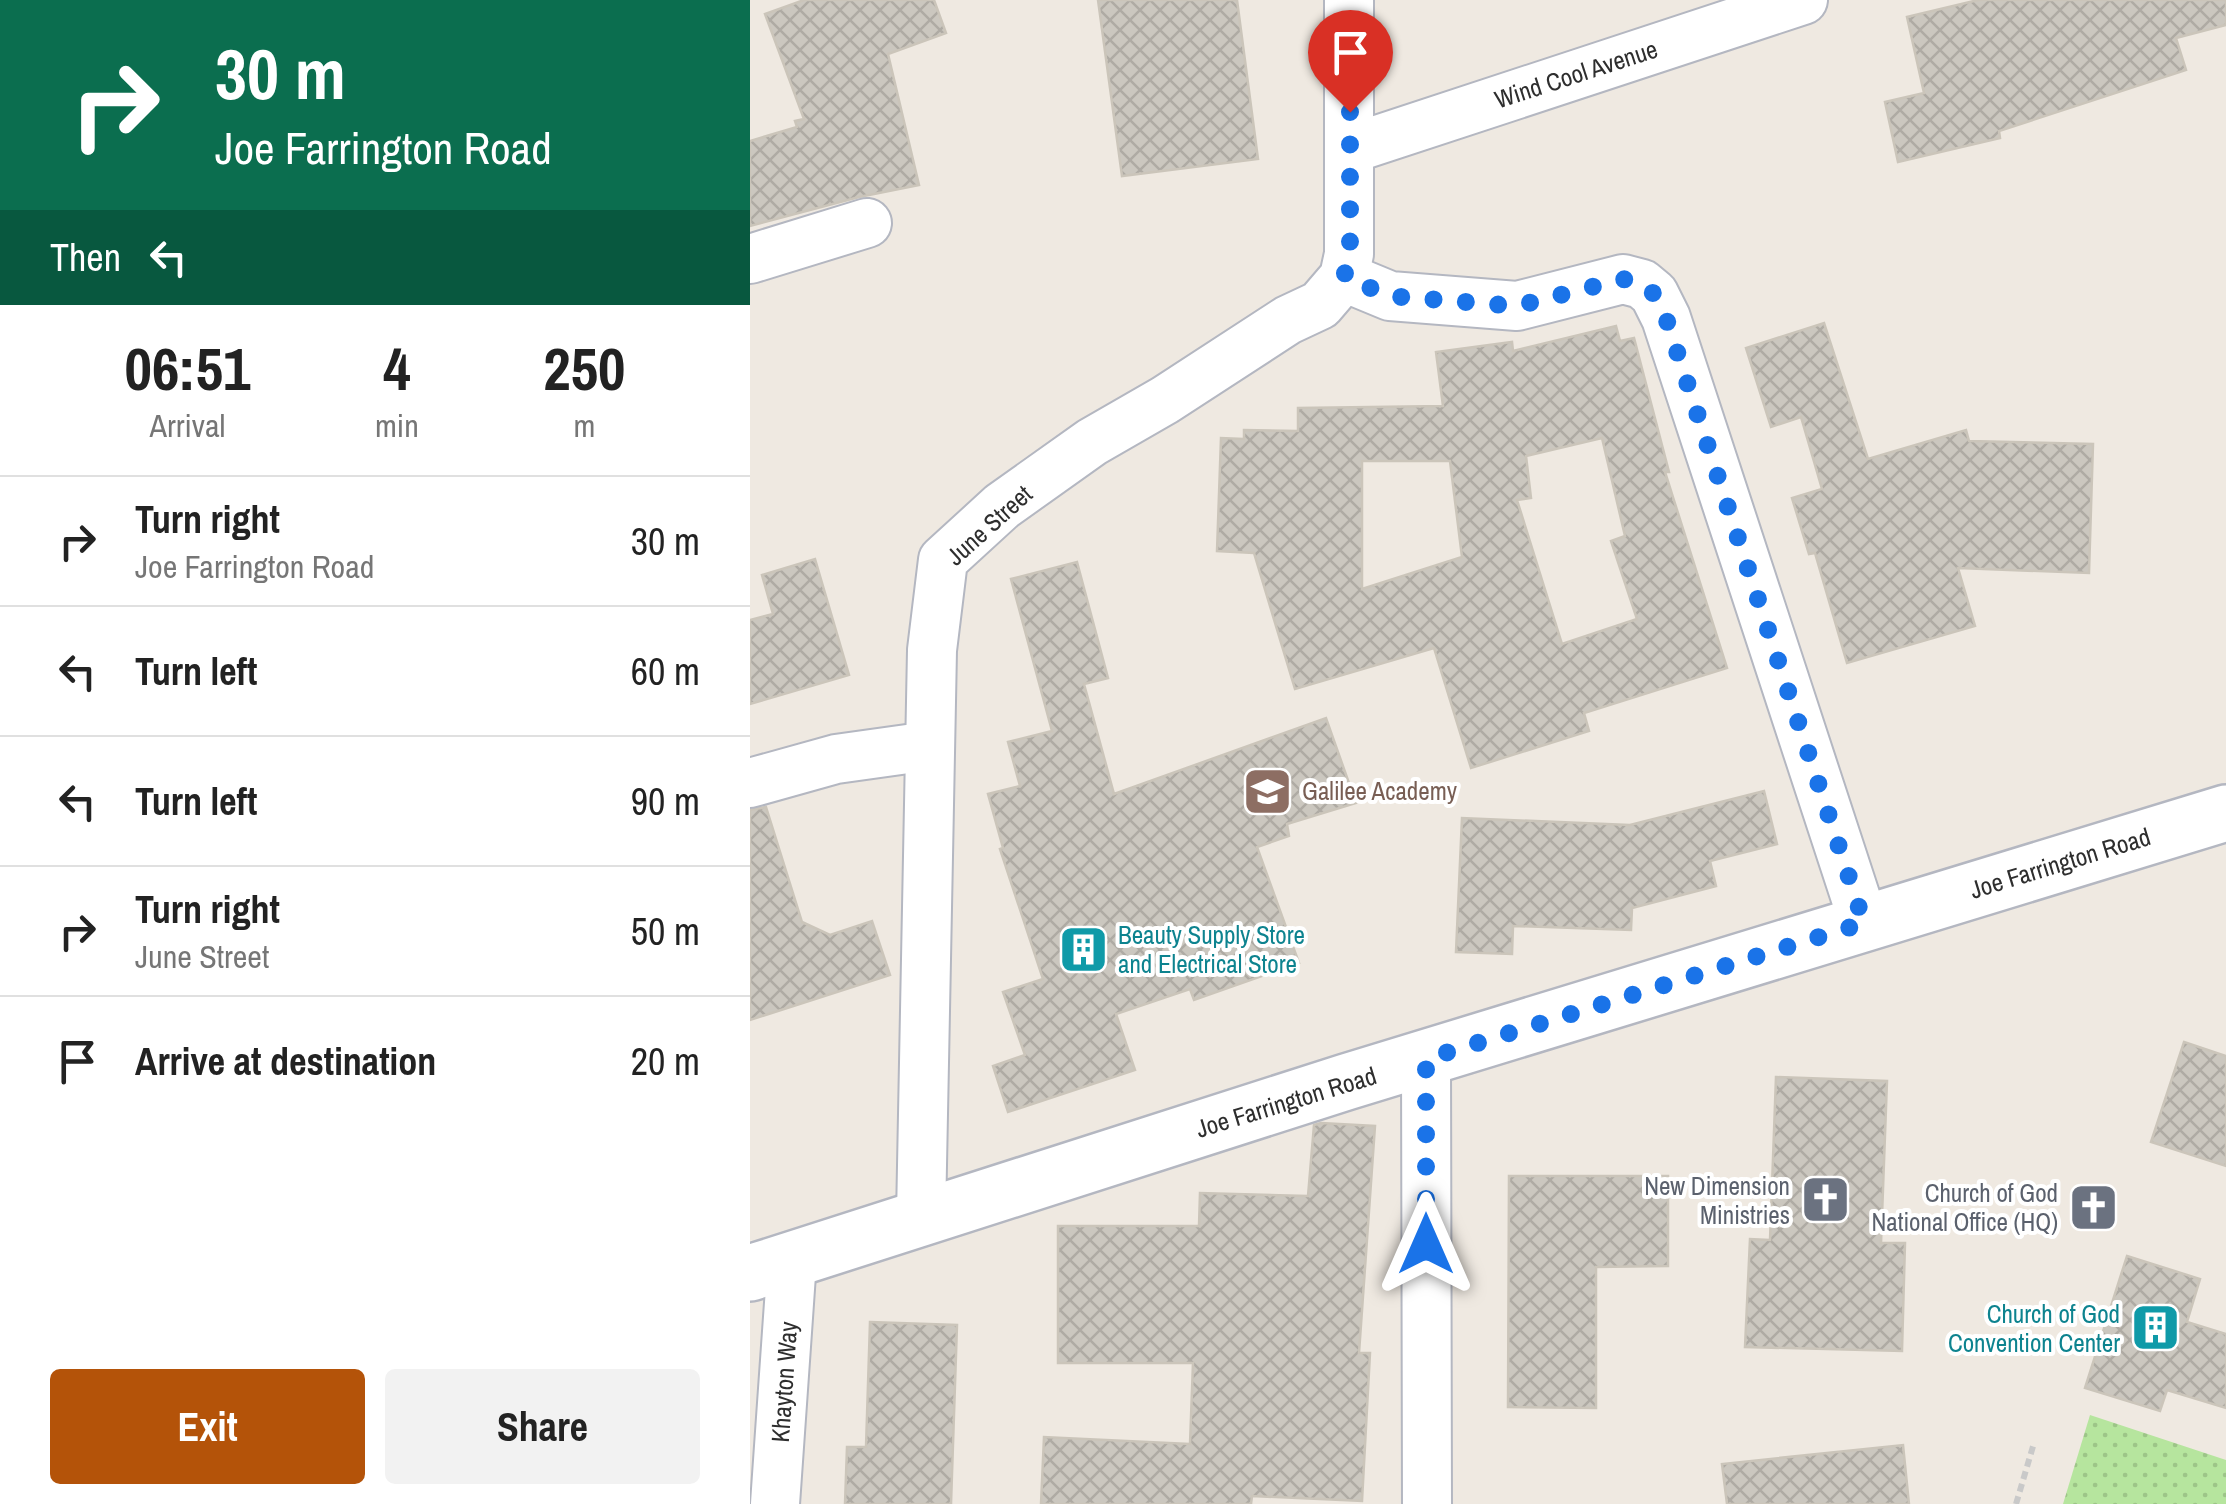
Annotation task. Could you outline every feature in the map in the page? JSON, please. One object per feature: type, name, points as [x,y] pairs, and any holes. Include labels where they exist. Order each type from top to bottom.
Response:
[{"type":"main road","name":"Joe Farrington Road","points":[[771,1267],[1426,1059],[2226,812]]},
{"type":"street","points":[[1349,0],[1350,254],[1344,277],[1390,296],[1517,306],[1623,279],[1642,284],[1654,294],[1666,318],[1864,923]]},
{"type":"street","name":"Wind Cool Avenue","points":[[1350,149],[1803,0]]},
{"type":"street","points":[[750,259],[866,223]]},
{"type":"street","name":"June Street","points":[[921,1217],[932,650],[943,560],[1002,506],[1092,442],[1288,320],[1320,306],[1344,277]]},
{"type":"street","points":[[750,783],[836,759],[929,746]]},
{"type":"street","points":[[1426,1059],[1427,1504]]},
{"type":"street","name":"Khayton Way","points":[[771,1267],[775,1504]]},
{"type":"path","points":[[2016,1504],[2034,1443]]},
{"type":"green space","points":[[2090,1415],[2226,1460],[2226,1504],[2063,1504]]},
{"type":"building","points":[[804,0],[934,0],[946,33],[888,54],[919,185],[750,226],[750,141],[797,127],[795,121],[804,119],[765,14]]},
{"type":"building","points":[[1098,0],[1237,0],[1258,159],[1122,176]]},
{"type":"building","points":[[1978,0],[2226,0],[2226,25],[2176,38],[2186,70],[1999,131],[2000,138],[1898,162],[1885,102],[1924,93],[1907,17]]},
{"type":"building","points":[[1824,323],[1868,459],[1966,430],[1969,441],[2093,444],[2089,573],[1958,568],[1975,626],[1847,663],[1815,553],[1809,554],[1792,498],[1822,489],[1801,417],[1771,427],[1746,348]]},
{"type":"building","points":[[1616,326],[1620,341],[1634,338],[1669,472],[1665,472],[1727,668],[1584,713],[1589,731],[1471,768],[1434,648],[1295,689],[1254,553],[1217,551],[1221,438],[1244,439],[1244,430],[1298,431],[1298,408],[1443,406],[1436,352],[1512,342],[1513,351]],"holes":[[[1602,438],[1625,536],[1611,541],[1637,619],[1562,644],[1517,500],[1531,498],[1526,456]],[[1362,461],[1450,461],[1462,557],[1362,589]]]},
{"type":"building","points":[[815,559],[849,675],[750,704],[750,620],[773,614],[762,575]]},
{"type":"building","points":[[1077,562],[1108,678],[1084,684],[1114,794],[1326,718],[1356,803],[1287,824],[1289,836],[1257,847],[1299,963],[1194,1000],[1190,989],[1116,1014],[1135,1070],[1008,1112],[993,1066],[1025,1055],[1003,992],[1043,979],[1000,849],[1003,848],[988,794],[1020,786],[1008,742],[1052,731],[1011,579]]},
{"type":"building","points":[[1764,791],[1777,844],[1710,861],[1716,886],[1632,908],[1631,930],[1513,926],[1512,954],[1456,952],[1462,818],[1630,825]]},
{"type":"building","points":[[766,807],[802,922],[830,935],[872,921],[890,975],[750,1020],[750,810]]},
{"type":"building","points":[[2184,1042],[2226,1056],[2226,1166],[2151,1142]]},
{"type":"building","name":"New Dimension Ministries","points":[[1776,1077],[1887,1081],[1881,1243],[1905,1243],[1902,1351],[1745,1347],[1750,1239],[1770,1240]]},
{"type":"building","points":[[1314,1125],[1375,1126],[1359,1353],[1370,1353],[1362,1501],[1252,1496],[1251,1504],[1041,1504],[1044,1437],[1190,1444],[1193,1363],[1058,1363],[1058,1226],[1199,1226],[1200,1193],[1308,1196]]},
{"type":"building","points":[[1509,1176],[1668,1176],[1668,1266],[1596,1267],[1596,1408],[1508,1407]]},
{"type":"building","name":"Church of God Convention Center","points":[[2127,1256],[2200,1279],[2187,1322],[2226,1334],[2226,1408],[2167,1390],[2160,1411],[2085,1388]]},
{"type":"building","points":[[870,1322],[957,1325],[951,1504],[845,1504],[847,1447],[866,1447]]},
{"type":"building","points":[[1903,1445],[1909,1504],[1727,1504],[1722,1464]]},
{"type":"place","name":"Galilee Academy","points":[[1267,791]]},
{"type":"place","name":"Beauty Supply Store and Electrical Store","points":[[1083,949]]},
{"type":"place","name":"New Dimension Ministries","points":[[1825,1200]]},
{"type":"place","name":"Church of God National Office (HQ)","points":[[2093,1207]]},
{"type":"place","name":"Church of God Convention Center","points":[[2155,1328]]},
{"type":"route","points":[[1350,112],[1350,254],[1344,277],[1390,296],[1517,306],[1623,279],[1642,284],[1654,294],[1666,318],[1864,923],[1426,1059],[1426,1244]]}]
